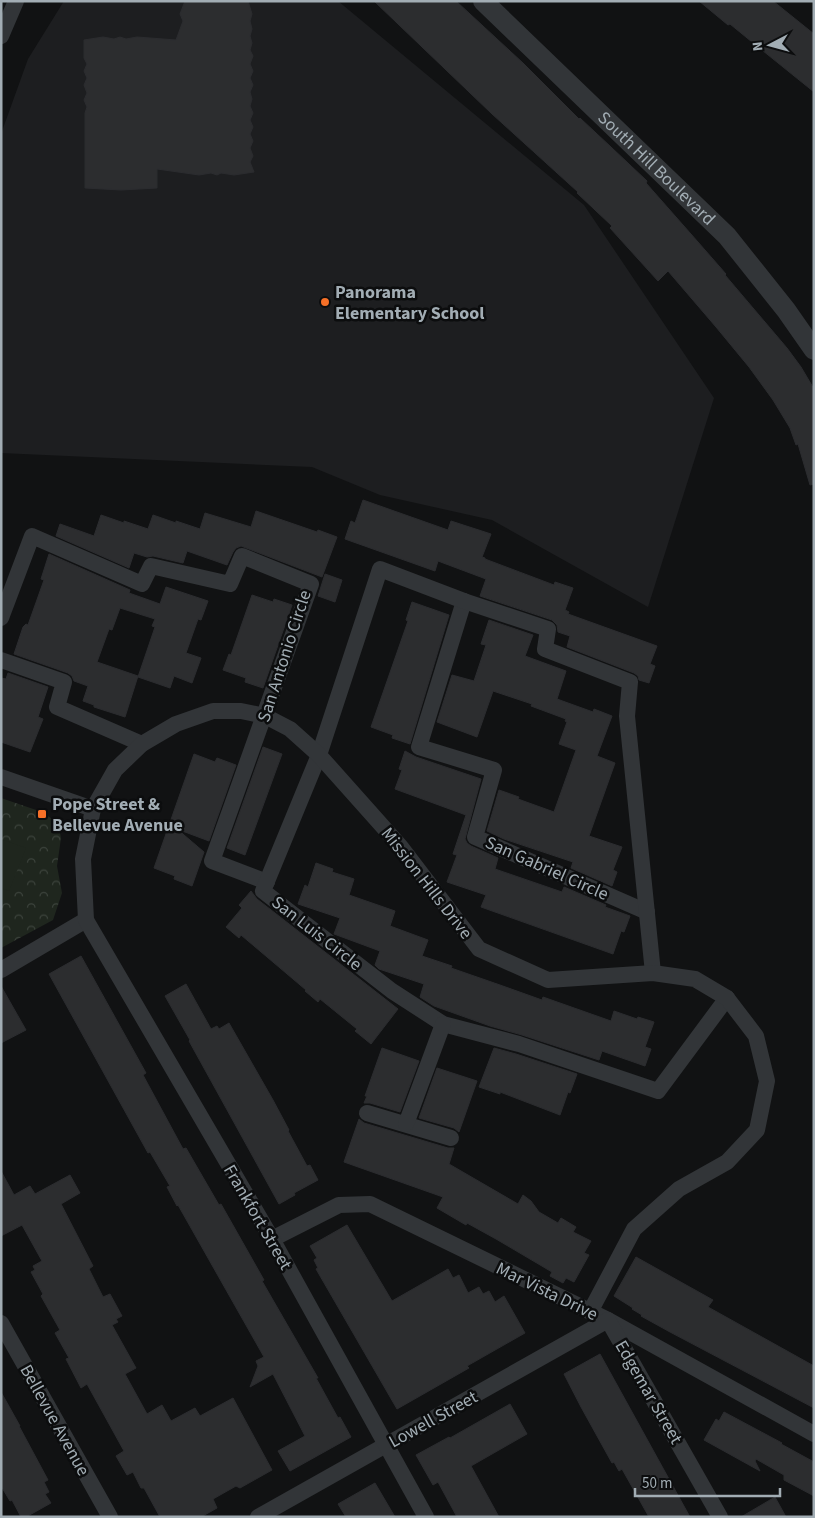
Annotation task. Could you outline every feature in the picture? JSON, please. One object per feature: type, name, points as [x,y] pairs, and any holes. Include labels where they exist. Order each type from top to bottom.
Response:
[{"type":"street","points":[[1,36],[16,1]]},
{"type":"street","name":"South Hill Boulevard","points":[[484,1],[727,236],[786,310],[814,350]]},
{"type":"street","name":"San Antonio Circle","points":[[1,618],[32,536],[142,584],[151,566],[230,584],[242,556],[311,584],[212,861],[267,882]]},
{"type":"street","points":[[319,755],[380,569],[464,601],[548,629],[545,649],[630,682],[627,716],[653,973]]},
{"type":"street","name":"San Gabriel Circle","points":[[464,601],[419,747],[494,770],[474,837],[647,912]]},
{"type":"street","points":[[1,660],[64,682],[57,707],[142,744]]},
{"type":"street","name":"Mission Hills Drive","points":[[86,920],[83,859],[93,809],[115,770],[142,744],[176,724],[213,712],[241,711],[265,716],[290,729],[319,755],[402,847],[478,948],[548,980],[653,973],[695,978],[727,998],[756,1036],[767,1081],[757,1130],[727,1162],[679,1189],[634,1229],[590,1312]]},
{"type":"street","name":"San Luis Circle","points":[[319,755],[263,891],[392,992],[443,1024],[518,1044],[658,1091],[727,998]]},
{"type":"street","points":[[1,777],[93,809]]},
{"type":"street","points":[[1,970],[86,920]]},
{"type":"street","name":"Frankfort Street","points":[[86,920],[272,1239],[426,1517]]},
{"type":"street","points":[[406,1124],[443,1024]]},
{"type":"street","points":[[367,1113],[451,1138]]},
{"type":"street","name":"Mar Vista Drive","points":[[272,1239],[339,1205],[370,1204],[608,1320],[814,1434]]},
{"type":"street","name":"Lowell Street","points":[[258,1517],[608,1320]]},
{"type":"street","name":"Edgemar Street","points":[[608,1320],[720,1517]]},
{"type":"street","name":"Bellevue Avenue","points":[[1,1323],[110,1517]]},
{"type":"shaded area","name":"Panorama Elementary School","points":[[64,1],[338,1],[584,205],[714,398],[648,607],[492,520],[380,495],[312,467],[1,453],[1,134],[28,59]]},
{"type":"green space","points":[[1,798],[42,812],[58,823],[61,838],[57,866],[62,893],[53,920],[1,948]]},
{"type":"green space","points":[[1,839],[26,848],[9,891],[1,888]]},
{"type":"building","points":[[185,1],[248,1],[252,14],[250,36],[252,43],[250,50],[253,56],[250,64],[253,71],[250,78],[253,85],[250,92],[252,99],[250,106],[253,113],[250,120],[253,127],[250,134],[253,141],[250,148],[253,156],[250,162],[254,172],[234,175],[211,173],[199,175],[157,169],[157,188],[121,190],[85,188],[85,113],[87,107],[84,100],[87,93],[84,85],[87,78],[84,71],[87,64],[84,58],[84,40],[103,37],[126,39],[137,37],[176,40],[183,21],[180,14]]},
{"type":"building","points":[[374,1],[456,1],[523,63],[579,119],[647,181],[646,183],[726,274],[787,348],[814,389],[814,484],[810,485],[798,444],[796,445],[790,428],[773,400],[749,367],[668,271],[658,281],[610,228],[612,226],[578,192],[492,114]]},
{"type":"building","points":[[699,1],[773,1],[814,34],[814,92],[730,24],[728,25]]},
{"type":"building","points":[[363,500],[448,530],[451,521],[491,534],[482,557],[554,585],[555,582],[573,588],[565,610],[569,612],[568,614],[657,646],[650,664],[655,666],[649,683],[639,680],[638,676],[634,673],[567,647],[570,636],[558,632],[557,625],[552,620],[480,596],[486,579],[438,561],[435,571],[345,539],[351,521],[355,523]]},
{"type":"building","points":[[256,511],[337,537],[322,577],[241,546],[233,552],[227,565],[187,551],[183,563],[134,553],[129,568],[56,536],[60,524],[94,536],[101,515],[148,529],[153,515],[200,529],[205,513],[251,527]]},
{"type":"building","points":[[49,554],[130,590],[129,593],[160,604],[166,587],[208,601],[201,620],[198,619],[186,653],[201,658],[192,683],[174,676],[170,688],[138,677],[155,627],[152,626],[155,619],[120,608],[112,630],[109,629],[97,662],[138,676],[125,717],[94,707],[94,705],[83,701],[88,686],[74,681],[68,673],[14,654],[23,627],[26,624],[28,625],[44,580],[41,579]]},
{"type":"building","points":[[325,574],[342,580],[335,602],[318,596]]},
{"type":"building","points":[[252,595],[273,602],[274,599],[292,605],[263,688],[245,682],[246,678],[223,670],[229,654],[231,655]]},
{"type":"building","points":[[412,602],[449,615],[410,744],[392,738],[393,735],[371,727],[408,621],[406,620]]},
{"type":"building","points":[[489,620],[533,635],[525,656],[566,671],[557,699],[593,712],[594,709],[612,716],[597,756],[615,763],[589,836],[622,847],[613,870],[617,872],[612,886],[571,868],[573,862],[504,839],[487,831],[499,790],[554,812],[576,750],[559,744],[567,722],[565,721],[566,719],[531,706],[532,704],[493,691],[477,737],[437,722],[452,675],[474,681],[486,645],[481,644]]},
{"type":"building","points":[[8,673],[48,687],[38,717],[43,719],[30,752],[1,742],[1,678],[6,679]]},
{"type":"building","points":[[263,747],[282,754],[245,855],[227,848]]},
{"type":"building","points":[[405,751],[416,757],[481,779],[465,839],[471,846],[498,858],[495,869],[562,892],[564,887],[606,905],[605,907],[630,916],[624,932],[621,931],[613,954],[481,907],[486,895],[447,882],[457,855],[453,854],[466,815],[395,789],[402,770],[399,769]]},
{"type":"building","points":[[194,754],[215,762],[217,758],[236,765],[209,841],[177,829],[204,852],[192,886],[174,879],[175,876],[154,868]]},
{"type":"building","points":[[316,863],[333,869],[332,872],[354,879],[349,895],[395,911],[390,926],[428,940],[422,956],[542,1000],[543,997],[611,1021],[614,1011],[637,1019],[638,1017],[654,1022],[645,1047],[651,1049],[645,1066],[602,1051],[599,1060],[490,1026],[434,1006],[420,997],[424,984],[379,969],[375,965],[380,951],[334,934],[340,918],[298,904],[305,885],[308,887]]},
{"type":"building","points":[[251,891],[257,899],[398,1009],[371,1044],[355,1031],[357,1029],[320,999],[318,1002],[241,935],[239,938],[226,927],[242,908],[239,905]]},
{"type":"building","points":[[81,956],[146,1073],[143,1075],[183,1149],[186,1148],[219,1205],[221,1204],[264,1280],[262,1281],[318,1378],[316,1378],[338,1418],[340,1417],[351,1437],[290,1471],[278,1451],[305,1436],[273,1374],[250,1387],[258,1366],[256,1361],[264,1357],[177,1206],[167,1187],[170,1186],[150,1152],[148,1153],[49,974]]},
{"type":"building","points":[[186,984],[211,1029],[217,1026],[219,1029],[229,1023],[273,1100],[307,1166],[310,1165],[318,1180],[294,1193],[295,1195],[279,1204],[165,996]]},
{"type":"building","points":[[1,986],[26,1030],[1,1043]]},
{"type":"building","points":[[382,1048],[419,1061],[400,1112],[364,1103]]},
{"type":"building","points":[[494,1048],[577,1074],[560,1115],[500,1092],[500,1094],[479,1087]]},
{"type":"building","points":[[437,1068],[477,1081],[459,1132],[454,1128],[419,1118]]},
{"type":"building","points":[[359,1119],[364,1123],[448,1148],[454,1148],[449,1164],[518,1204],[523,1195],[531,1201],[539,1212],[558,1223],[561,1218],[576,1227],[573,1232],[591,1241],[584,1253],[589,1255],[574,1282],[566,1278],[563,1283],[550,1276],[552,1272],[496,1239],[467,1223],[466,1225],[437,1208],[443,1197],[344,1162]]},
{"type":"building","points":[[1,1171],[14,1195],[30,1186],[35,1194],[70,1175],[80,1193],[61,1204],[93,1266],[89,1269],[103,1297],[110,1294],[122,1316],[116,1319],[118,1322],[112,1325],[136,1368],[125,1374],[147,1414],[162,1405],[171,1421],[195,1408],[200,1416],[233,1398],[272,1470],[240,1488],[236,1486],[213,1499],[217,1508],[201,1517],[160,1517],[133,1472],[127,1475],[116,1456],[124,1451],[87,1384],[81,1388],[66,1359],[69,1358],[55,1333],[60,1330],[41,1296],[43,1294],[31,1272],[35,1270],[33,1266],[42,1261],[22,1225],[1,1236]]},
{"type":"building","points":[[347,1225],[392,1301],[448,1269],[453,1278],[459,1275],[468,1293],[479,1287],[483,1294],[489,1291],[495,1302],[504,1296],[525,1333],[467,1366],[469,1368],[397,1409],[316,1269],[318,1268],[314,1260],[317,1258],[310,1246]]},
{"type":"building","points":[[636,1257],[713,1300],[708,1307],[814,1366],[814,1408],[641,1316],[633,1308],[614,1296]]},
{"type":"building","points":[[600,1354],[690,1517],[649,1517],[622,1469],[619,1471],[614,1462],[612,1463],[581,1407],[564,1374]]},
{"type":"building","points":[[1,1392],[48,1480],[44,1482],[49,1492],[45,1494],[51,1503],[26,1517],[21,1517],[12,1500],[10,1501],[1,1486]]},
{"type":"building","points":[[510,1404],[527,1434],[471,1466],[499,1517],[457,1517],[438,1482],[433,1485],[416,1455]]},
{"type":"building","points":[[724,1412],[814,1462],[814,1496],[784,1480],[784,1475],[756,1459],[755,1461],[760,1471],[704,1440],[716,1419],[719,1421]]},
{"type":"building","points":[[375,1483],[395,1517],[346,1517],[338,1504]]},
{"type":"building","points":[[775,1497],[786,1517],[741,1517]]},
{"type":"place","name":"Panorama Elementary School","points":[[325,302]]},
{"type":"place","name":"Pope Street & Bellevue Avenue","points":[[42,814]]}]
